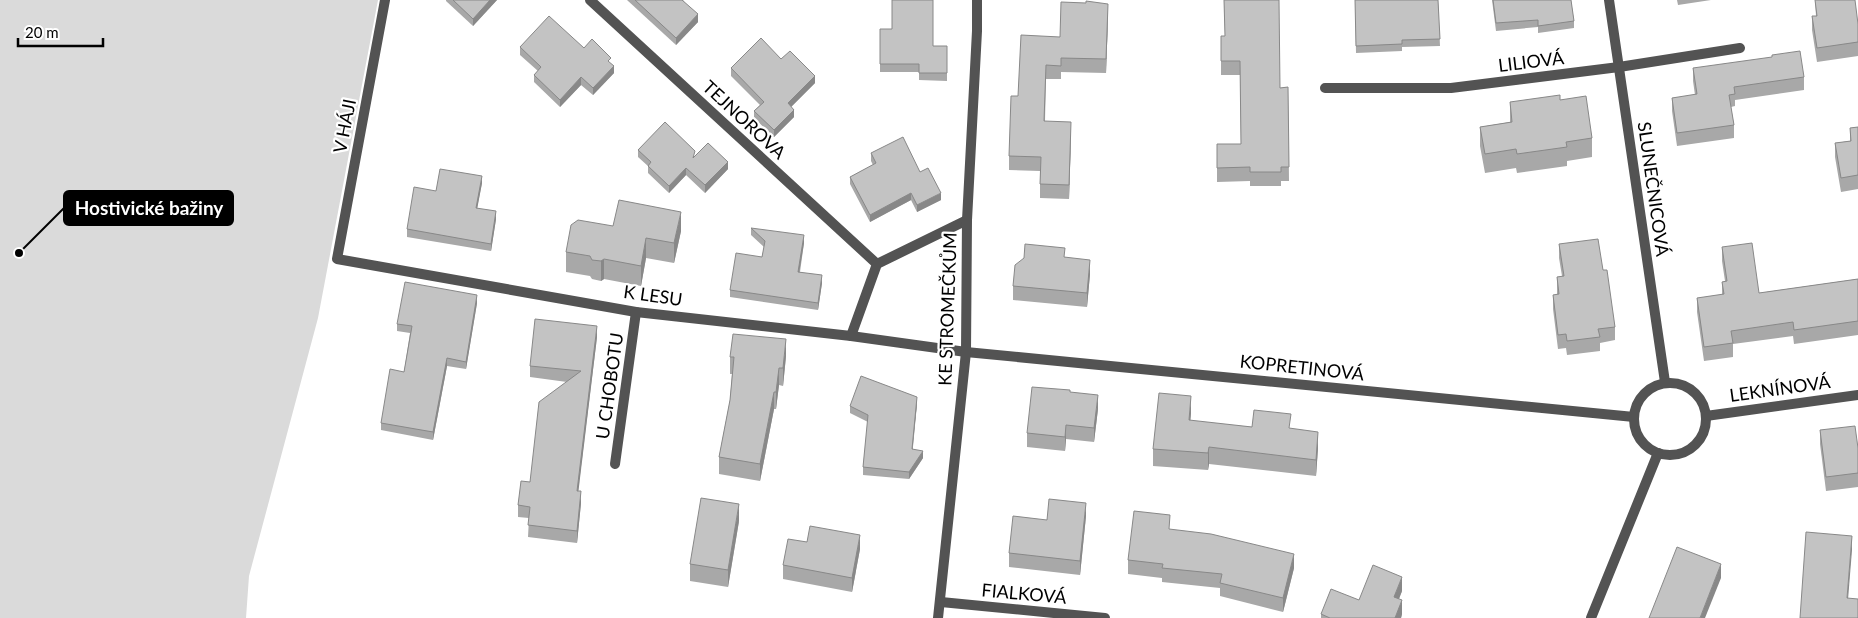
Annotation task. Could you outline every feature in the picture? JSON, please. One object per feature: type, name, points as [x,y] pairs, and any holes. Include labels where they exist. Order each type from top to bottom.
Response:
[{"type":"street","name":"V HÁJI","points":[[337,259],[385,0]]},
{"type":"street","name":"TEJNOROVA","points":[[590,0],[877,264]]},
{"type":"street","name":"KE STROMEČKŮM","points":[[938,618],[966,352],[967,220],[977,0]]},
{"type":"street","name":"SLUNEČNICOVÁ","points":[[1609,0],[1665,382]]},
{"type":"street","name":"LILIOVÁ","points":[[1325,88],[1451,88],[1618,67],[1740,48]]},
{"type":"street","points":[[851,336],[877,264],[967,220]]},
{"type":"street","name":"K LESU","points":[[337,259],[636,312],[851,336],[966,352]]},
{"type":"street","name":"U CHOBOTU","points":[[615,464],[636,312]]},
{"type":"street","name":"KOPRETINOVÁ","points":[[966,352],[1634,416]]},
{"type":"street","points":[[1665,382],[1675,382],[1688,387],[1699,397],[1706,416],[1702,437],[1692,448],[1679,454],[1665,454],[1651,450],[1641,440],[1634,428],[1634,416],[1638,400],[1648,389],[1665,382]]},
{"type":"street","name":"LEKNÍNOVÁ","points":[[1706,416],[1858,395]]},
{"type":"street","points":[[1591,618],[1658,452]]},
{"type":"street","name":"FIALKOVÁ","points":[[941,602],[1105,618]]},
{"type":"shaded area","points":[[0,0],[378,0],[318,318],[249,576],[246,618],[0,618]]},
{"type":"building","points":[[453,0],[490,0],[473,19]]},
{"type":"building","points":[[635,0],[682,0],[698,14],[676,38]]},
{"type":"building","points":[[892,0],[933,0],[933,46],[947,46],[947,73],[919,73],[919,64],[880,64],[880,29],[892,29]]},
{"type":"building","points":[[1224,0],[1279,0],[1280,88],[1288,87],[1289,167],[1281,167],[1281,172],[1250,172],[1250,167],[1217,168],[1217,144],[1241,144],[1240,61],[1221,61],[1221,36],[1225,36]]},
{"type":"building","points":[[1355,0],[1438,0],[1440,39],[1402,40],[1402,44],[1356,46]]},
{"type":"building","points":[[1493,0],[1571,0],[1574,21],[1538,26],[1538,20],[1496,23]]},
{"type":"building","points":[[1815,0],[1855,0],[1858,42],[1817,48],[1812,16],[1817,16]]},
{"type":"building","points":[[1086,1],[1108,4],[1106,59],[1061,58],[1061,66],[1046,65],[1044,121],[1071,122],[1069,185],[1040,184],[1041,157],[1009,156],[1011,96],[1018,96],[1021,35],[1060,37],[1061,2],[1086,3]]},
{"type":"building","points":[[549,16],[584,48],[592,39],[611,58],[608,61],[614,66],[593,88],[581,77],[560,100],[534,75],[541,67],[520,47]]},
{"type":"building","points":[[761,38],[781,59],[790,51],[815,76],[788,103],[794,110],[774,130],[754,111],[764,102],[731,68]]},
{"type":"building","points":[[1800,51],[1804,77],[1734,87],[1735,94],[1729,95],[1734,125],[1677,133],[1672,98],[1697,94],[1693,68],[1772,57],[1772,55]]},
{"type":"building","points":[[1560,95],[1560,100],[1586,96],[1592,138],[1566,142],[1567,147],[1517,154],[1516,149],[1485,154],[1480,127],[1512,122],[1510,102]]},
{"type":"building","points":[[665,122],[695,151],[693,158],[708,143],[728,162],[705,185],[686,168],[669,186],[648,166],[651,162],[638,150]]},
{"type":"building","points":[[1858,127],[1858,175],[1841,178],[1835,143],[1851,141],[1850,128]]},
{"type":"building","points":[[903,137],[920,172],[928,168],[941,193],[917,205],[911,193],[870,215],[850,177],[876,163],[871,153]]},
{"type":"building","points":[[440,169],[482,176],[476,208],[496,211],[491,244],[407,229],[414,187],[436,191]]},
{"type":"building","points":[[619,200],[681,212],[674,243],[646,238],[641,266],[604,259],[601,261],[592,260],[590,256],[566,252],[571,225],[578,220],[613,226]]},
{"type":"building","points":[[751,228],[804,235],[798,272],[822,275],[818,303],[730,290],[736,253],[762,257],[765,241]]},
{"type":"building","points":[[1598,239],[1603,270],[1607,270],[1615,327],[1598,329],[1600,337],[1567,341],[1566,334],[1558,335],[1553,295],[1559,294],[1557,277],[1564,276],[1559,244]]},
{"type":"building","points":[[1752,243],[1759,293],[1858,279],[1858,321],[1794,330],[1793,322],[1731,331],[1733,343],[1704,347],[1697,298],[1724,294],[1722,282],[1727,281],[1722,247]]},
{"type":"building","points":[[1025,244],[1065,248],[1064,257],[1090,260],[1087,293],[1013,286],[1015,265],[1024,258]]},
{"type":"building","points":[[405,282],[477,295],[466,362],[447,358],[433,432],[381,423],[390,369],[404,372],[412,326],[397,324]]},
{"type":"building","points":[[535,319],[597,326],[577,491],[581,491],[577,531],[528,525],[530,507],[518,505],[521,481],[530,482],[539,402],[581,371],[530,366]]},
{"type":"building","points":[[733,334],[786,339],[783,368],[779,368],[776,392],[774,392],[760,464],[719,457],[730,400],[734,357],[730,357]]},
{"type":"building","points":[[861,376],[917,397],[912,449],[923,451],[909,472],[863,467],[868,415],[850,406]]},
{"type":"building","points":[[1032,387],[1070,390],[1070,392],[1098,395],[1094,428],[1066,425],[1065,437],[1027,433]]},
{"type":"building","points":[[1159,393],[1191,396],[1189,420],[1252,427],[1254,410],[1291,414],[1289,428],[1318,432],[1316,460],[1209,447],[1208,453],[1153,449]]},
{"type":"building","points":[[1855,426],[1858,448],[1858,473],[1826,477],[1820,430]]},
{"type":"building","points":[[701,498],[739,504],[728,570],[690,564]]},
{"type":"building","points":[[1049,499],[1086,503],[1080,561],[1009,553],[1013,516],[1047,520]]},
{"type":"building","points":[[1134,511],[1170,515],[1169,529],[1211,534],[1294,554],[1283,598],[1220,583],[1222,574],[1162,568],[1163,564],[1128,560]]},
{"type":"building","points":[[810,526],[860,535],[852,578],[783,565],[788,539],[807,542]]},
{"type":"building","points":[[1806,532],[1852,536],[1847,598],[1858,599],[1858,618],[1800,618]]},
{"type":"building","points":[[1677,547],[1721,564],[1700,618],[1649,618]]},
{"type":"building","points":[[1373,565],[1402,577],[1394,597],[1402,600],[1395,618],[1330,618],[1321,614],[1331,589],[1359,600]]},
{"type":"place","name":"Hostivické bažiny","points":[[19,253]]}]
